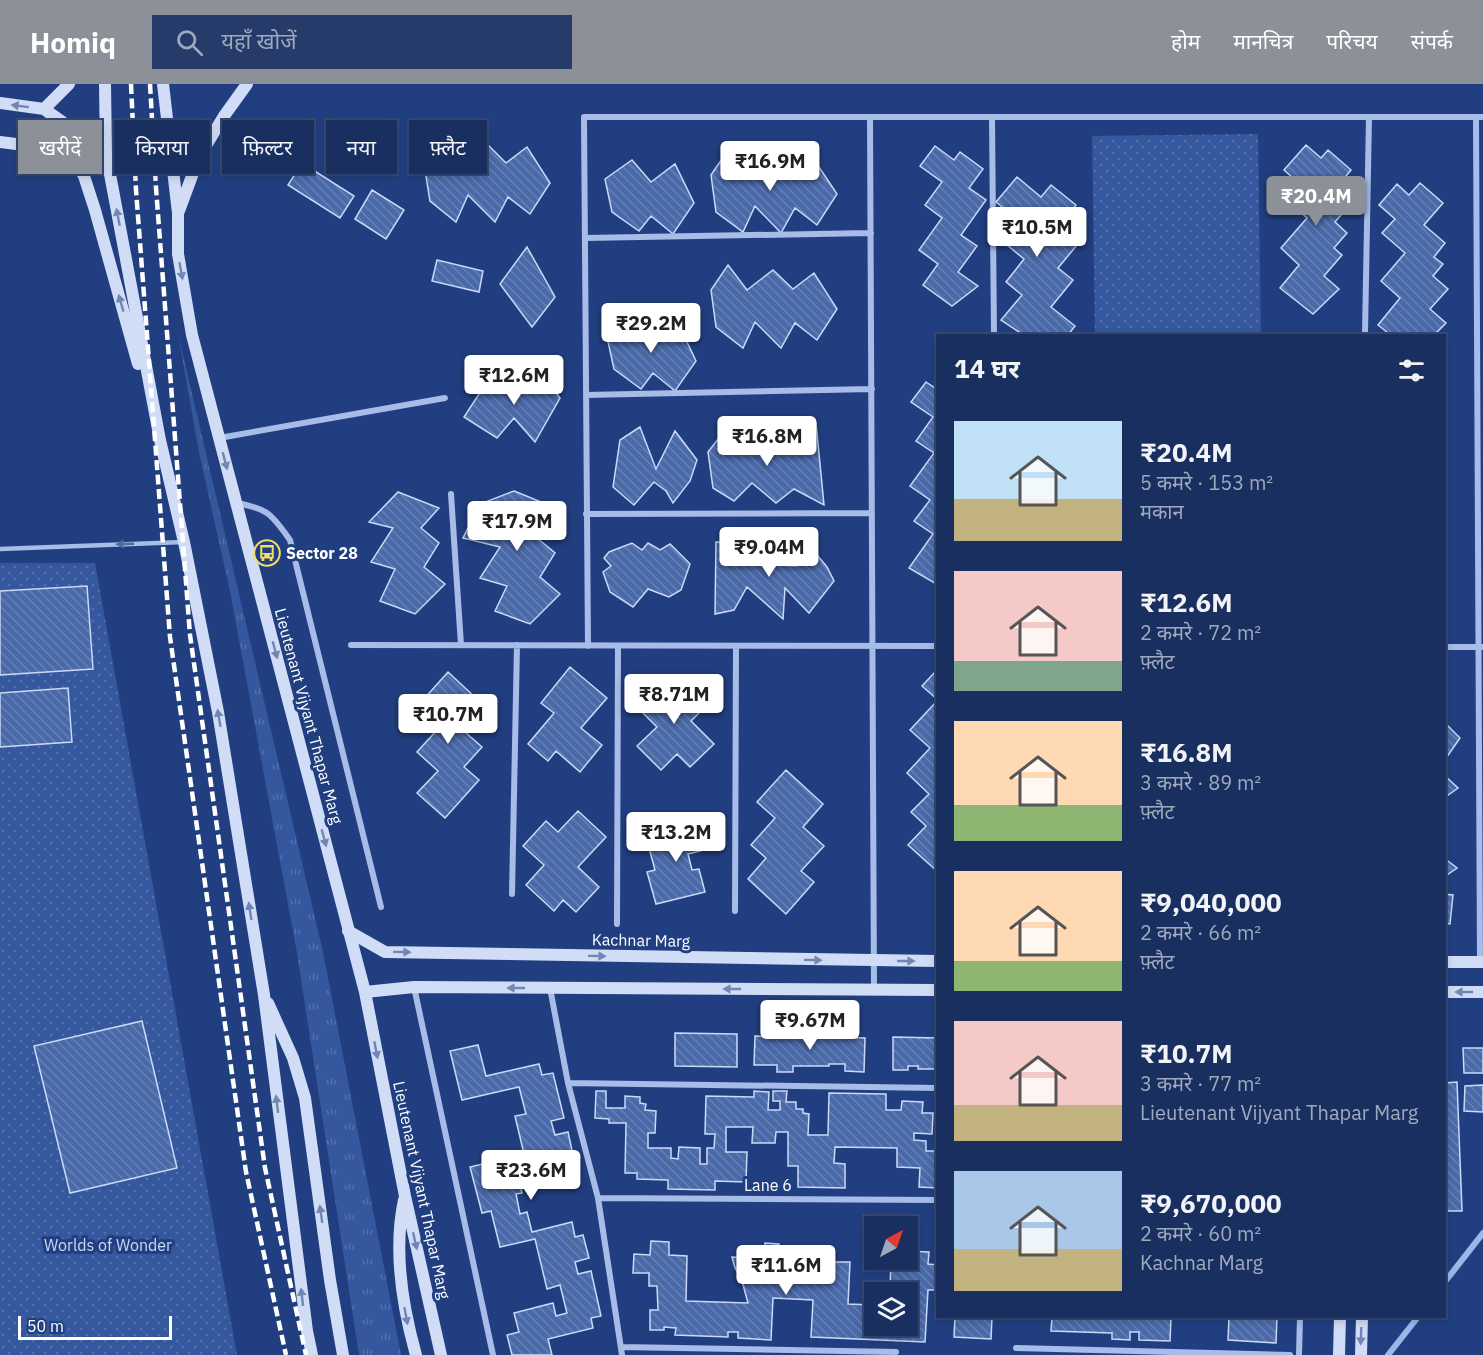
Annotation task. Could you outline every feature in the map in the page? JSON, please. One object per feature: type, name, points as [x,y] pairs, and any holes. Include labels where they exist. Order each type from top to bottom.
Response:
[{"type":"main road","points":[[44,109],[69,84]]},
{"type":"main road","points":[[105,84],[106,153],[160,440],[184,542],[218,712],[264,995],[312,1355]]},
{"type":"main road","name":"Lieutenant Vijyant Thapar Marg","points":[[163,84],[178,213],[178,254],[188,312],[365,993],[405,1196],[441,1355]]},
{"type":"main road","points":[[178,213],[199,157],[224,116],[248,84]]},
{"type":"main road","points":[[0,103],[44,109],[106,153]]},
{"type":"main road","points":[[0,142],[55,149],[75,160],[84,176],[160,440]]},
{"type":"main road","name":"Kachnar Marg","points":[[348,931],[385,952],[936,962]]},
{"type":"main road","points":[[1446,962],[1481,962]]},
{"type":"main road","points":[[365,993],[414,987],[936,990]]},
{"type":"main road","points":[[1446,992],[1483,992]]},
{"type":"main road","points":[[264,995],[293,1058],[305,1098],[330,1280],[343,1355]]},
{"type":"main road","points":[[405,1196],[398,1225],[399,1260],[406,1320],[416,1355]]},
{"type":"main road","points":[[1339,1355],[1340,1318]]},
{"type":"main road","points":[[1361,1355],[1362,1318]]},
{"type":"street","points":[[588,646],[584,117],[1479,117],[1481,962]]},
{"type":"street","points":[[870,117],[874,989]]},
{"type":"street","points":[[992,117],[994,334]]},
{"type":"street","points":[[1365,333],[1370,117]]},
{"type":"street","points":[[585,238],[871,233]]},
{"type":"street","points":[[586,395],[872,389]]},
{"type":"street","points":[[219,438],[445,398]]},
{"type":"street","points":[[451,494],[461,645]]},
{"type":"street","points":[[236,503],[252,506],[272,514],[290,540],[381,907]]},
{"type":"street","points":[[586,514],[872,513]]},
{"type":"street","points":[[351,645],[936,646]]},
{"type":"street","points":[[512,894],[517,645]]},
{"type":"street","points":[[617,924],[618,646]]},
{"type":"street","points":[[735,911],[736,646]]},
{"type":"street","points":[[1446,647],[1481,648]]},
{"type":"street","points":[[414,987],[493,1355]]},
{"type":"street","points":[[550,988],[568,1083],[598,1198],[622,1355]]},
{"type":"street","points":[[568,1083],[936,1088]]},
{"type":"street","name":"Lane 6","points":[[598,1198],[936,1200]]},
{"type":"street","points":[[1299,1355],[1300,1318]]},
{"type":"street","points":[[621,1347],[896,1352]]},
{"type":"street","points":[[1016,1348],[1290,1355]]},
{"type":"lane","points":[[0,549],[184,542]]},
{"type":"green space","points":[[1258,134],[1261,334],[1095,334],[1092,136]]},
{"type":"green space","points":[[178,334],[323,952],[401,1355],[359,1355],[297,953],[230,591],[199,452]]},
{"type":"green space","name":"Worlds of Wonder","points":[[0,563],[95,563],[237,1355],[0,1355]]},
{"type":"building","points":[[487,144],[506,163],[527,147],[550,183],[530,214],[508,197],[495,222],[468,195],[456,222],[430,201],[426,174],[487,174]]},
{"type":"building","points":[[1306,145],[1321,158],[1328,150],[1351,170],[1336,188],[1352,202],[1335,222],[1347,233],[1334,248],[1342,255],[1324,276],[1339,289],[1313,314],[1280,288],[1299,265],[1281,248],[1307,218],[1289,202],[1303,187],[1284,170]]},
{"type":"building","points":[[935,146],[954,160],[960,152],[983,169],[969,188],[986,200],[961,235],[977,246],[958,272],[978,286],[952,306],[923,285],[938,264],[919,250],[942,218],[925,205],[942,182],[920,166]]},
{"type":"building","points":[[728,150],[746,175],[773,154],[793,174],[813,158],[837,194],[817,225],[795,208],[781,233],[755,206],[743,232],[716,212],[711,175]]},
{"type":"building","points":[[632,160],[651,182],[675,164],[694,203],[673,234],[651,216],[639,231],[612,212],[605,179]]},
{"type":"building","points":[[314,171],[354,196],[340,218],[288,185],[295,174],[314,174]]},
{"type":"building","points":[[1017,177],[1041,197],[1051,185],[1076,205],[1057,229],[1077,245],[1058,268],[1073,280],[1051,307],[1075,326],[1069,334],[1022,334],[1001,320],[1022,295],[1006,282],[1024,259],[996,236],[1012,215],[996,202]]},
{"type":"building","points":[[1420,183],[1443,203],[1424,225],[1445,243],[1434,257],[1443,264],[1433,276],[1448,289],[1430,309],[1446,323],[1435,334],[1389,334],[1378,325],[1400,298],[1381,281],[1405,253],[1382,233],[1395,219],[1379,205],[1397,184],[1409,195]]},
{"type":"building","points":[[372,190],[404,210],[386,239],[355,219]]},
{"type":"building","points":[[527,247],[555,297],[532,327],[500,284]]},
{"type":"building","points":[[437,260],[483,271],[479,292],[432,281]]},
{"type":"building","points":[[728,265],[747,290],[773,270],[793,289],[814,273],[837,309],[817,340],[795,323],[781,348],[755,322],[743,348],[716,327],[711,290]]},
{"type":"building","points":[[634,318],[653,339],[677,321],[696,361],[675,391],[653,373],[641,389],[614,369],[607,337]]},
{"type":"building","points":[[539,370],[560,398],[535,442],[514,418],[497,438],[464,417],[494,371],[514,398]]},
{"type":"building","points":[[926,382],[936,389],[936,584],[909,568],[933,534],[914,521],[930,500],[910,486],[934,453],[916,441],[933,417],[911,402]]},
{"type":"building","points":[[816,423],[824,505],[794,489],[776,503],[752,483],[734,501],[713,488],[708,452],[729,425],[744,451],[770,431],[790,451]]},
{"type":"building","points":[[640,427],[656,469],[675,431],[697,460],[690,481],[673,503],[666,491],[654,482],[634,505],[613,487],[620,440]]},
{"type":"building","points":[[514,491],[561,510],[537,538],[555,553],[540,577],[560,594],[530,624],[495,611],[507,586],[480,578],[500,547],[463,538],[480,504]]},
{"type":"building","points":[[398,492],[439,508],[421,528],[439,543],[424,567],[445,584],[415,614],[380,601],[395,569],[371,562],[393,528],[369,522]]},
{"type":"building","points":[[716,542],[734,543],[734,557],[752,557],[753,544],[778,545],[778,565],[796,566],[807,543],[827,567],[834,581],[809,613],[785,588],[783,619],[747,587],[734,610],[715,614]]},
{"type":"building","points":[[632,543],[642,550],[648,543],[660,550],[670,544],[690,564],[681,590],[669,597],[648,589],[633,607],[610,592],[603,572],[611,566],[604,558],[609,552]]},
{"type":"building","points":[[87,586],[93,669],[0,675],[0,591]]},
{"type":"building","points":[[570,667],[607,698],[581,728],[602,745],[580,772],[556,751],[548,761],[528,744],[554,713],[541,703]]},
{"type":"building","points":[[448,672],[478,700],[456,724],[482,747],[464,767],[479,780],[445,818],[417,793],[438,771],[417,752],[437,730],[414,710]]},
{"type":"building","points":[[935,672],[936,673],[936,698],[922,686]]},
{"type":"building","points":[[671,676],[683,688],[688,683],[709,703],[691,721],[714,744],[690,767],[677,754],[661,770],[637,746],[657,727],[638,708]]},
{"type":"building","points":[[68,688],[72,742],[0,747],[0,693]]},
{"type":"building","points":[[936,702],[936,870],[908,845],[926,826],[911,812],[929,794],[907,773],[930,748],[910,730]]},
{"type":"building","points":[[1446,724],[1460,738],[1446,758]]},
{"type":"building","points":[[786,770],[823,804],[803,827],[824,846],[801,871],[814,882],[786,914],[748,879],[766,858],[751,845],[775,818],[757,802]]},
{"type":"building","points":[[1446,777],[1458,788],[1446,797]]},
{"type":"building","points":[[578,811],[606,837],[578,867],[599,887],[576,912],[563,900],[554,911],[526,885],[544,865],[523,846],[546,821],[558,832]]},
{"type":"building","points":[[701,823],[708,849],[688,854],[692,870],[699,869],[705,892],[656,904],[647,872],[655,870],[646,837]]},
{"type":"building","points":[[1446,860],[1457,868],[1446,876]]},
{"type":"building","points":[[1446,894],[1453,895],[1450,924],[1446,923]]},
{"type":"building","points":[[142,1021],[177,1168],[70,1193],[34,1046]]},
{"type":"building","points":[[800,1026],[822,1026],[822,1037],[865,1038],[864,1072],[845,1071],[845,1064],[793,1066],[793,1072],[777,1072],[777,1065],[754,1065],[755,1036],[800,1037]]},
{"type":"building","points":[[675,1033],[737,1034],[737,1067],[675,1066]]},
{"type":"building","points":[[893,1037],[936,1038],[936,1069],[918,1069],[918,1066],[908,1066],[908,1070],[893,1070]]},
{"type":"building","points":[[478,1045],[486,1076],[539,1064],[542,1075],[553,1073],[564,1118],[551,1121],[555,1135],[568,1132],[573,1155],[516,1168],[522,1193],[516,1194],[520,1214],[527,1212],[532,1232],[572,1222],[575,1237],[583,1235],[589,1258],[575,1262],[578,1274],[591,1271],[601,1316],[591,1318],[593,1328],[548,1339],[552,1355],[512,1355],[507,1335],[519,1332],[514,1313],[553,1303],[556,1316],[567,1313],[560,1285],[547,1289],[535,1239],[500,1247],[491,1211],[482,1213],[470,1167],[524,1154],[515,1116],[526,1114],[519,1087],[462,1100],[450,1051]]},
{"type":"building","points":[[1463,1048],[1483,1048],[1483,1073],[1464,1073]]},
{"type":"building","points":[[1457,1082],[1462,1211],[1446,1211],[1446,1083]]},
{"type":"building","points":[[1483,1085],[1483,1112],[1464,1111],[1465,1086]]},
{"type":"building","points":[[596,1091],[606,1091],[606,1108],[625,1108],[625,1096],[640,1097],[640,1103],[646,1104],[645,1110],[656,1111],[655,1133],[648,1133],[648,1148],[671,1148],[671,1158],[678,1159],[679,1147],[700,1148],[700,1164],[707,1164],[707,1148],[714,1148],[715,1134],[705,1134],[706,1096],[754,1097],[754,1091],[769,1092],[768,1110],[780,1110],[780,1101],[773,1101],[773,1091],[787,1091],[786,1102],[796,1102],[796,1109],[803,1109],[803,1113],[809,1114],[808,1135],[828,1135],[829,1093],[886,1094],[886,1110],[901,1110],[902,1101],[923,1102],[922,1113],[933,1113],[932,1134],[914,1133],[914,1140],[926,1141],[926,1151],[936,1151],[936,1188],[919,1187],[920,1168],[897,1167],[897,1148],[835,1147],[834,1163],[845,1164],[845,1188],[798,1187],[798,1166],[788,1166],[788,1132],[776,1132],[775,1143],[752,1143],[753,1127],[726,1127],[726,1152],[747,1152],[746,1182],[715,1181],[715,1190],[668,1189],[668,1180],[637,1179],[637,1173],[625,1173],[626,1123],[609,1123],[609,1119],[595,1118]]},
{"type":"building","points":[[651,1241],[669,1242],[669,1255],[687,1256],[686,1301],[748,1303],[741,1277],[732,1257],[764,1258],[765,1243],[779,1244],[778,1261],[790,1261],[791,1246],[804,1247],[803,1263],[817,1264],[818,1253],[833,1254],[833,1262],[850,1262],[848,1304],[864,1305],[864,1336],[918,1336],[918,1282],[890,1282],[891,1270],[918,1270],[918,1251],[929,1252],[928,1264],[936,1265],[936,1290],[928,1290],[925,1342],[811,1337],[813,1300],[773,1298],[771,1340],[738,1338],[738,1332],[728,1332],[728,1337],[675,1335],[676,1328],[664,1327],[664,1330],[650,1330],[650,1310],[658,1310],[657,1286],[649,1286],[649,1273],[633,1273],[634,1254],[650,1255]]},
{"type":"building","points":[[955,1318],[992,1318],[991,1339],[954,1337]]},
{"type":"building","points":[[1052,1318],[1171,1318],[1170,1341],[1139,1340],[1139,1332],[1130,1332],[1130,1340],[1112,1339],[1112,1333],[1051,1331]]},
{"type":"building","points":[[1229,1318],[1277,1318],[1276,1343],[1228,1340]]},
{"type":"waterway","points":[[1446,1280],[1483,1233]]},
{"type":"waterway","points":[[1388,1355],[1417,1318]]},
{"type":"railway","points":[[131,84],[136,190],[170,637],[246,1172],[286,1355]]},
{"type":"railway","points":[[150,84],[190,635],[265,1168],[306,1355]]},
{"type":"place","name":"Sector 28","points":[[267,553]]}]
